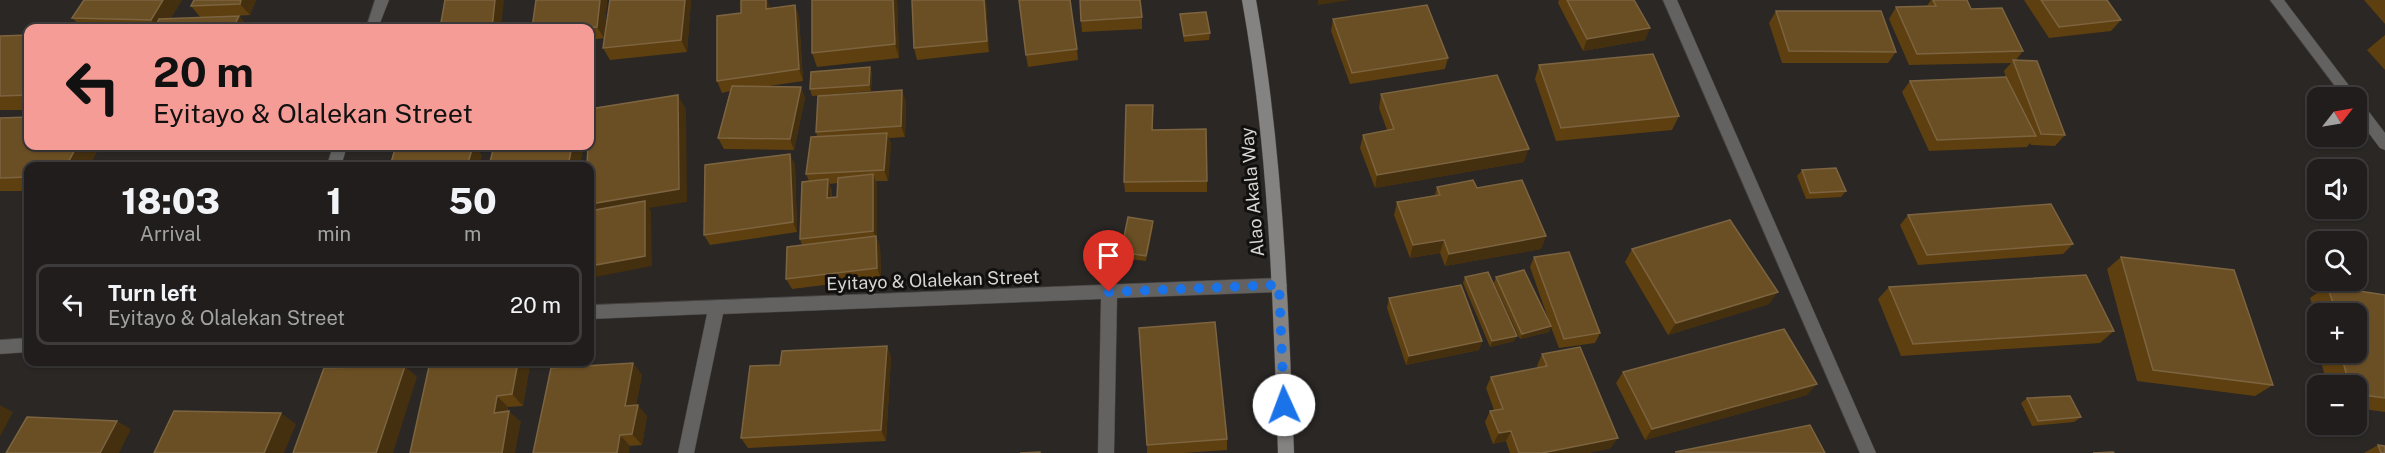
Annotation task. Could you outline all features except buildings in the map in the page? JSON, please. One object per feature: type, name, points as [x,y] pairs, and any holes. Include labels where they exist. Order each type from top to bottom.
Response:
[{"type":"street","points":[[373,24],[382,0]]},
{"type":"street","name":"Alao Akala Way","points":[[1249,0],[1255,31],[1273,178],[1286,453]]},
{"type":"street","points":[[1670,0],[1868,453]]},
{"type":"street","points":[[2277,0],[2344,87]]},
{"type":"street","points":[[2367,119],[2385,144]]},
{"type":"street","name":"Eyitayo & Olalekan Street","points":[[594,312],[716,309],[1279,285]]},
{"type":"street","points":[[1106,453],[1109,292]]},
{"type":"street","points":[[686,453],[716,309]]},
{"type":"street","points":[[0,346],[24,345]]},
{"type":"route","points":[[1109,292],[1279,285],[1284,405]]}]
